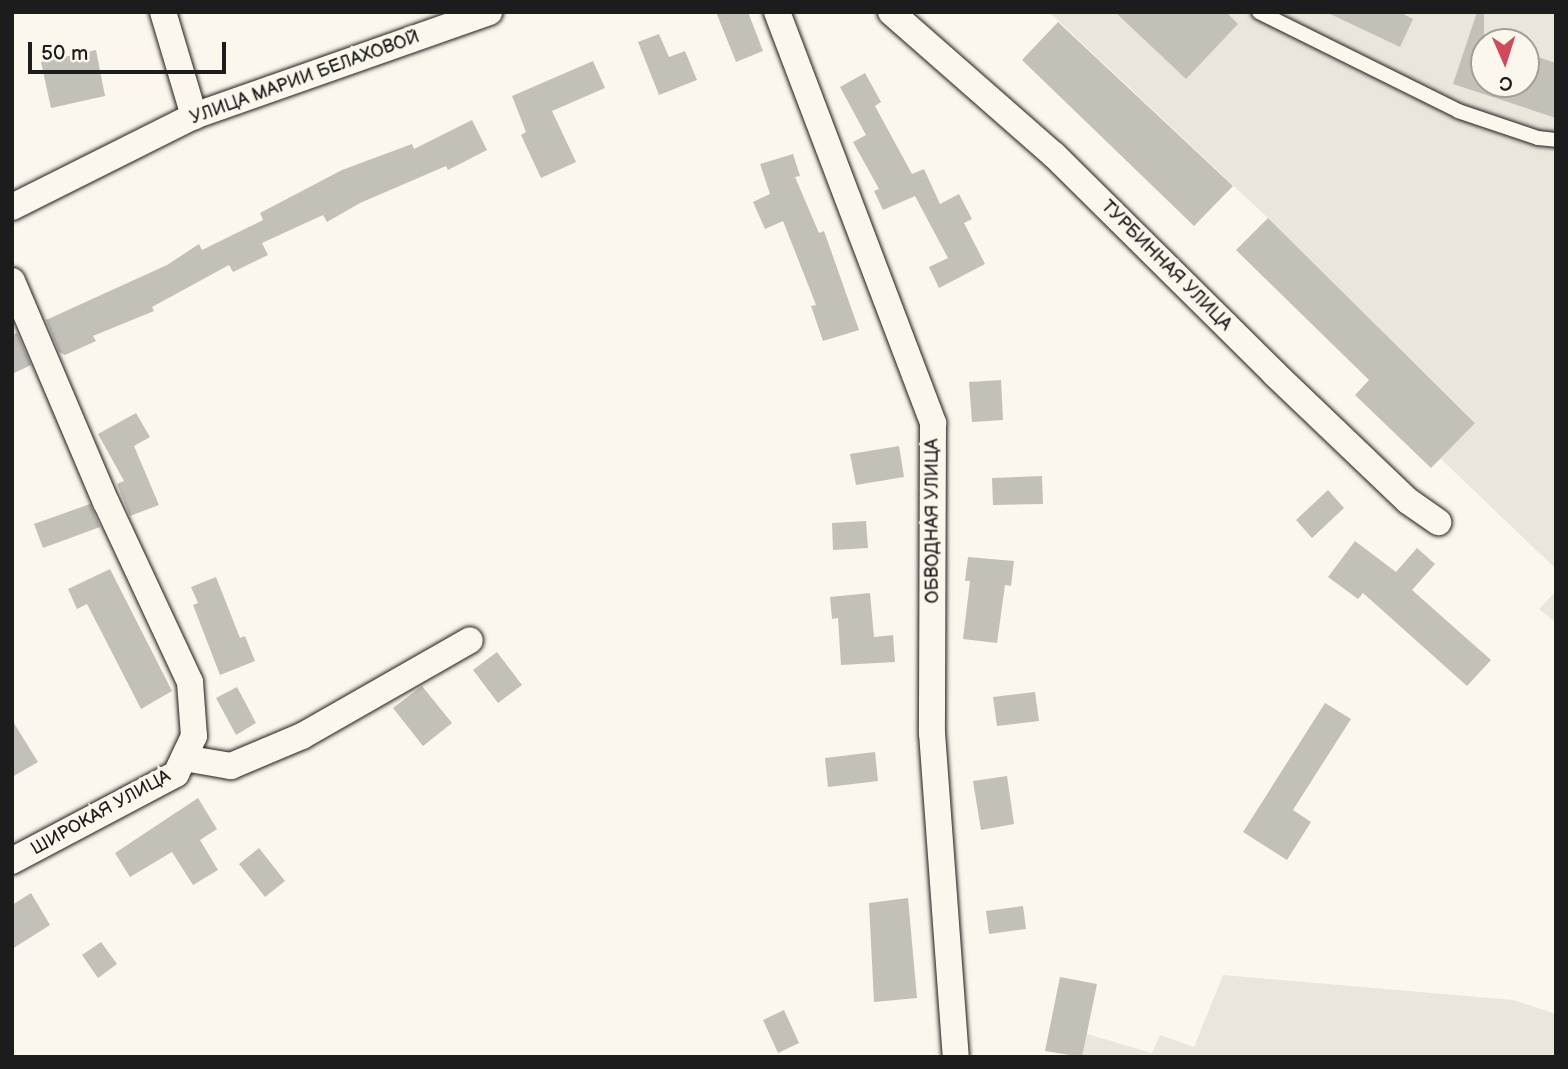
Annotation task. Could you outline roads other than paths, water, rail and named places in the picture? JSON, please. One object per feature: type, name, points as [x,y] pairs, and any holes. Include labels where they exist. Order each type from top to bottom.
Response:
[{"type":"street","points":[[163,12],[194,116]]},
{"type":"street","name":"УЛИЦА МАРИИ БЕЛАХОВОЙ","points":[[12,207],[194,116],[489,12]]},
{"type":"street","name":"ОБВОДНАЯ УЛИЦА","points":[[777,12],[933,423],[932,733],[956,1057]]},
{"type":"street","name":"ТУРБИННАЯ УЛИЦА","points":[[891,12],[1054,155],[1388,483],[1438,522]]},
{"type":"street","points":[[12,281],[106,502],[190,682],[194,736],[184,758],[231,766],[302,736],[470,640]]},
{"type":"street","name":"ШИРОКАЯ УЛИЦА","points":[[12,861],[176,774],[184,758]]},
{"type":"lane","points":[[1259,12],[1458,111],[1538,138],[1556,139]]}]
